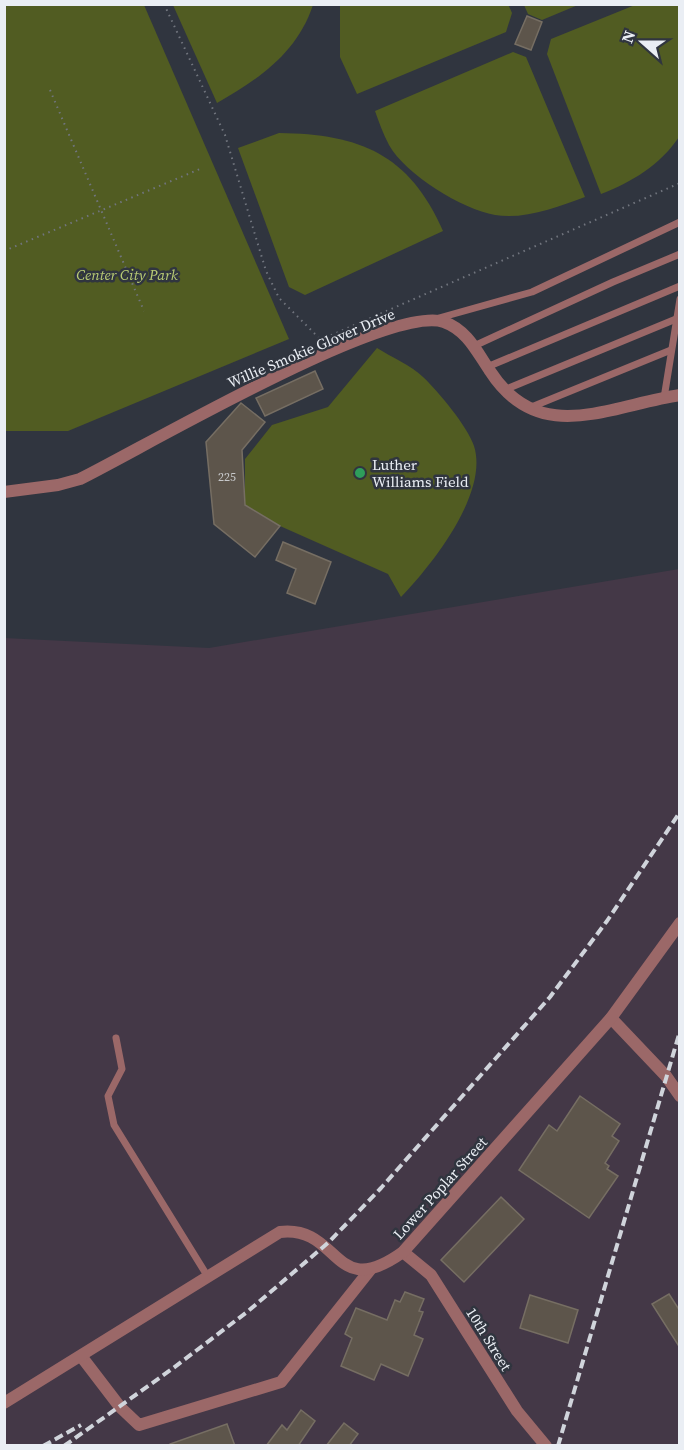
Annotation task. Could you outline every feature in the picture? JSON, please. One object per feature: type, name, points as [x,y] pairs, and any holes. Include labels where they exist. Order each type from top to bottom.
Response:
[{"type":"street","name":"Willie Smokie Glover Drive","points":[[4,492],[49,486],[80,478],[219,404],[334,351],[405,323],[433,320],[458,328],[474,346],[503,391],[527,409],[557,417],[577,416],[680,395]]},
{"type":"street","name":"Lower Poplar Street","points":[[370,1270],[385,1266],[403,1252],[611,1018],[680,924]]},
{"type":"street","points":[[611,1018],[666,1076],[680,1096]]},
{"type":"street","points":[[4,1403],[280,1233],[293,1231],[316,1238],[336,1258],[348,1266],[370,1270]]},
{"type":"street","name":"10th Street","points":[[403,1252],[430,1275],[517,1411],[546,1446]]},
{"type":"street","points":[[81,1356],[120,1407],[139,1425],[281,1382],[370,1270]]},
{"type":"lane","points":[[433,320],[532,292],[680,222]]},
{"type":"lane","points":[[474,346],[680,254]]},
{"type":"lane","points":[[487,367],[680,286]]},
{"type":"lane","points":[[664,398],[680,299]]},
{"type":"lane","points":[[503,391],[676,319]]},
{"type":"lane","points":[[527,409],[671,350]]},
{"type":"lane","points":[[116,1038],[122,1069],[108,1096],[114,1125],[208,1277]]},
{"type":"path","points":[[164,4],[225,135],[266,271],[279,298],[334,351]]},
{"type":"path","points":[[50,90],[144,311]]},
{"type":"path","points":[[4,251],[200,169]]},
{"type":"path","points":[[320,340],[680,183]]},
{"type":"shaded area","points":[[679,569],[679,1445],[5,1445],[4,638],[209,648]]},
{"type":"green space","name":"Center City Park","points":[[5,4],[144,5],[289,339],[68,431],[5,431]]},
{"type":"green space","points":[[508,4],[512,13],[506,32],[357,94],[340,57],[340,5]]},
{"type":"green space","points":[[173,5],[313,5],[306,22],[287,51],[262,74],[217,103]]},
{"type":"green space","points":[[524,5],[578,5],[542,20],[528,14]]},
{"type":"green space","points":[[635,5],[679,5],[679,137],[663,156],[644,172],[601,194],[547,54],[551,39]]},
{"type":"green space","points":[[513,52],[526,57],[585,197],[541,212],[506,216],[482,212],[467,206],[421,179],[408,168],[389,145],[375,111]]},
{"type":"green space","points":[[279,133],[334,138],[358,144],[379,154],[398,166],[414,183],[430,205],[443,231],[305,295],[289,287],[238,148]]},
{"type":"green space","name":"Luther Williams Field","points":[[377,348],[418,373],[444,400],[471,438],[476,465],[473,485],[466,506],[455,527],[428,567],[401,597],[388,574],[280,526],[245,505],[245,459],[272,425],[328,407]]},
{"type":"building","points":[[527,16],[542,22],[531,50],[515,44]]},
{"type":"building","points":[[315,371],[323,389],[265,416],[256,398]]},
{"type":"building","points":[[241,403],[265,422],[242,450],[245,505],[280,526],[255,557],[214,524],[206,442]]},
{"type":"building","points":[[283,542],[331,562],[315,604],[287,593],[296,569],[276,560]]},
{"type":"building","points":[[580,1096],[620,1124],[612,1136],[619,1141],[605,1163],[609,1166],[607,1169],[618,1176],[589,1218],[519,1170],[549,1125],[557,1131]]},
{"type":"building","points":[[501,1197],[524,1219],[464,1282],[441,1260]]},
{"type":"building","points":[[405,1292],[424,1299],[419,1311],[423,1312],[414,1335],[423,1339],[408,1376],[381,1364],[374,1380],[341,1366],[352,1338],[345,1334],[356,1308],[387,1320],[395,1300],[400,1302]]},
{"type":"building","points":[[669,1294],[680,1311],[680,1348],[652,1304]]},
{"type":"building","points":[[530,1295],[578,1310],[568,1343],[520,1328]]},
{"type":"building","points":[[301,1410],[315,1421],[298,1446],[266,1446],[282,1425],[287,1430]]},
{"type":"building","points":[[344,1423],[358,1434],[349,1446],[326,1446]]},
{"type":"building","points":[[227,1424],[235,1446],[170,1446],[170,1444]]},
{"type":"railway","points":[[64,1446],[247,1312],[329,1242],[381,1188],[550,997],[607,921],[680,812]]},
{"type":"railway","points":[[558,1446],[680,1031]]},
{"type":"railway","points":[[43,1446],[81,1425]]},
{"type":"place","name":"Luther Williams Field","points":[[360,473]]}]
